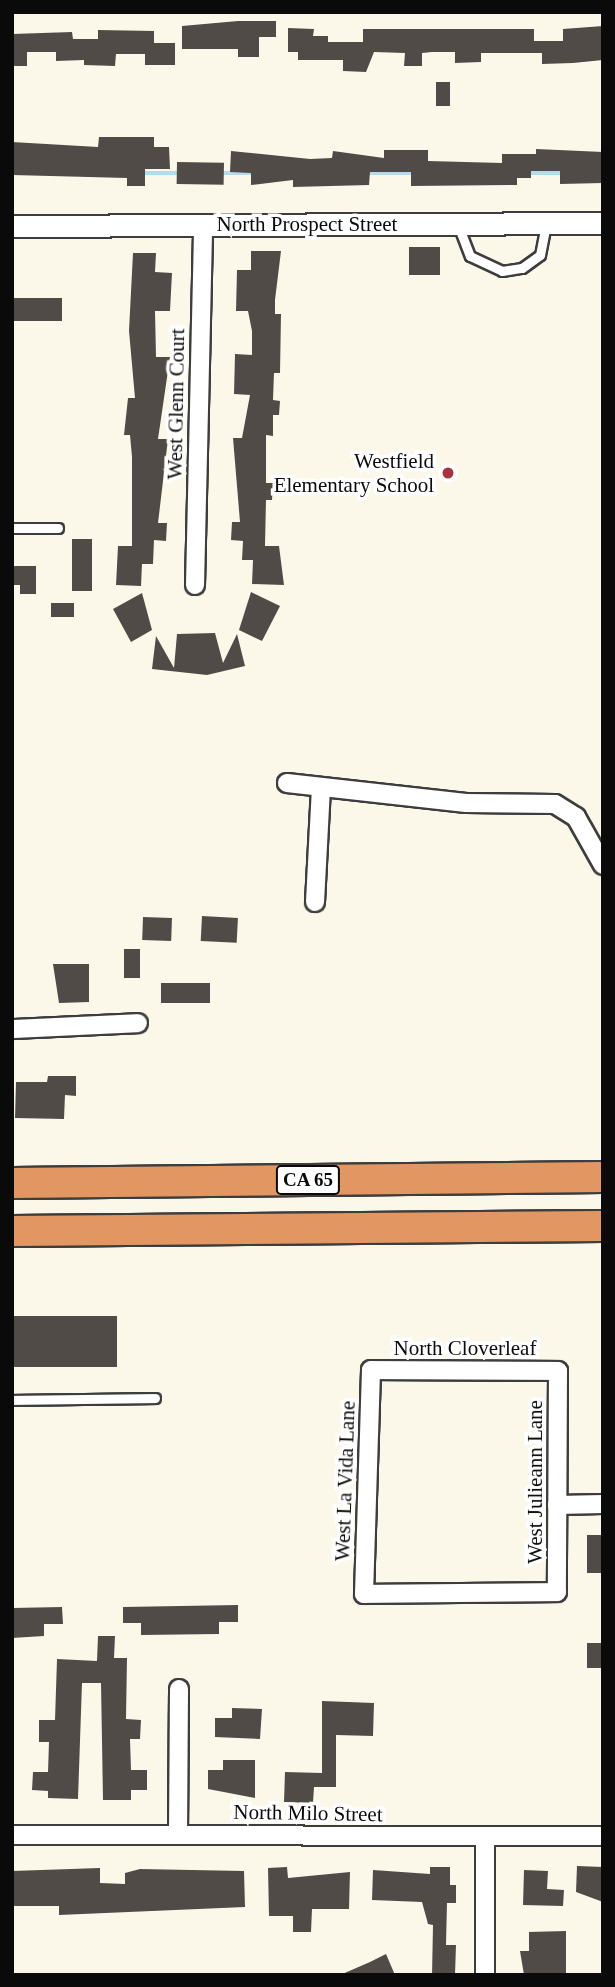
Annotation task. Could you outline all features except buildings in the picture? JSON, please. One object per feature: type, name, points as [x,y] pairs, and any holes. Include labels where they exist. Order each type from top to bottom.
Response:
[{"type":"highway","name":"CA 65","points":[[12,1183],[603,1177]]},
{"type":"highway","points":[[12,1231],[603,1226]]},
{"type":"street","name":"North Prospect Street","points":[[12,226],[603,223]]},
{"type":"street","name":"West Glenn Court","points":[[195,584],[203,225]]},
{"type":"street","points":[[287,783],[466,803],[555,804],[576,817],[603,865]]},
{"type":"street","points":[[315,902],[321,788]]},
{"type":"street","points":[[12,1028],[138,1023]]},
{"type":"street","name":"North Cloverleaf","points":[[371,1370],[558,1371]]},
{"type":"street","name":"West La Vida Lane","points":[[371,1370],[364,1594],[557,1592]]},
{"type":"street","name":"West Julieann Lane","points":[[557,1592],[558,1371]]},
{"type":"street","points":[[557,1505],[603,1504]]},
{"type":"street","points":[[178,1834],[179,1689]]},
{"type":"street","name":"North Milo Street","points":[[12,1835],[603,1836]]},
{"type":"street","points":[[485,1836],[485,1975]]},
{"type":"lane","points":[[458,223],[470,256],[502,271],[522,268],[540,255],[546,223]]},
{"type":"lane","points":[[12,528],[58,528]]},
{"type":"lane","points":[[12,1400],[155,1398]]},
{"type":"waterway","points":[[142,173],[182,173]]},
{"type":"waterway","points":[[219,173],[255,173]]},
{"type":"waterway","points":[[366,173],[416,173]]},
{"type":"waterway","points":[[527,173],[563,173]]},
{"type":"place","name":"Westfield Elementary School","points":[[448,473]]}]
